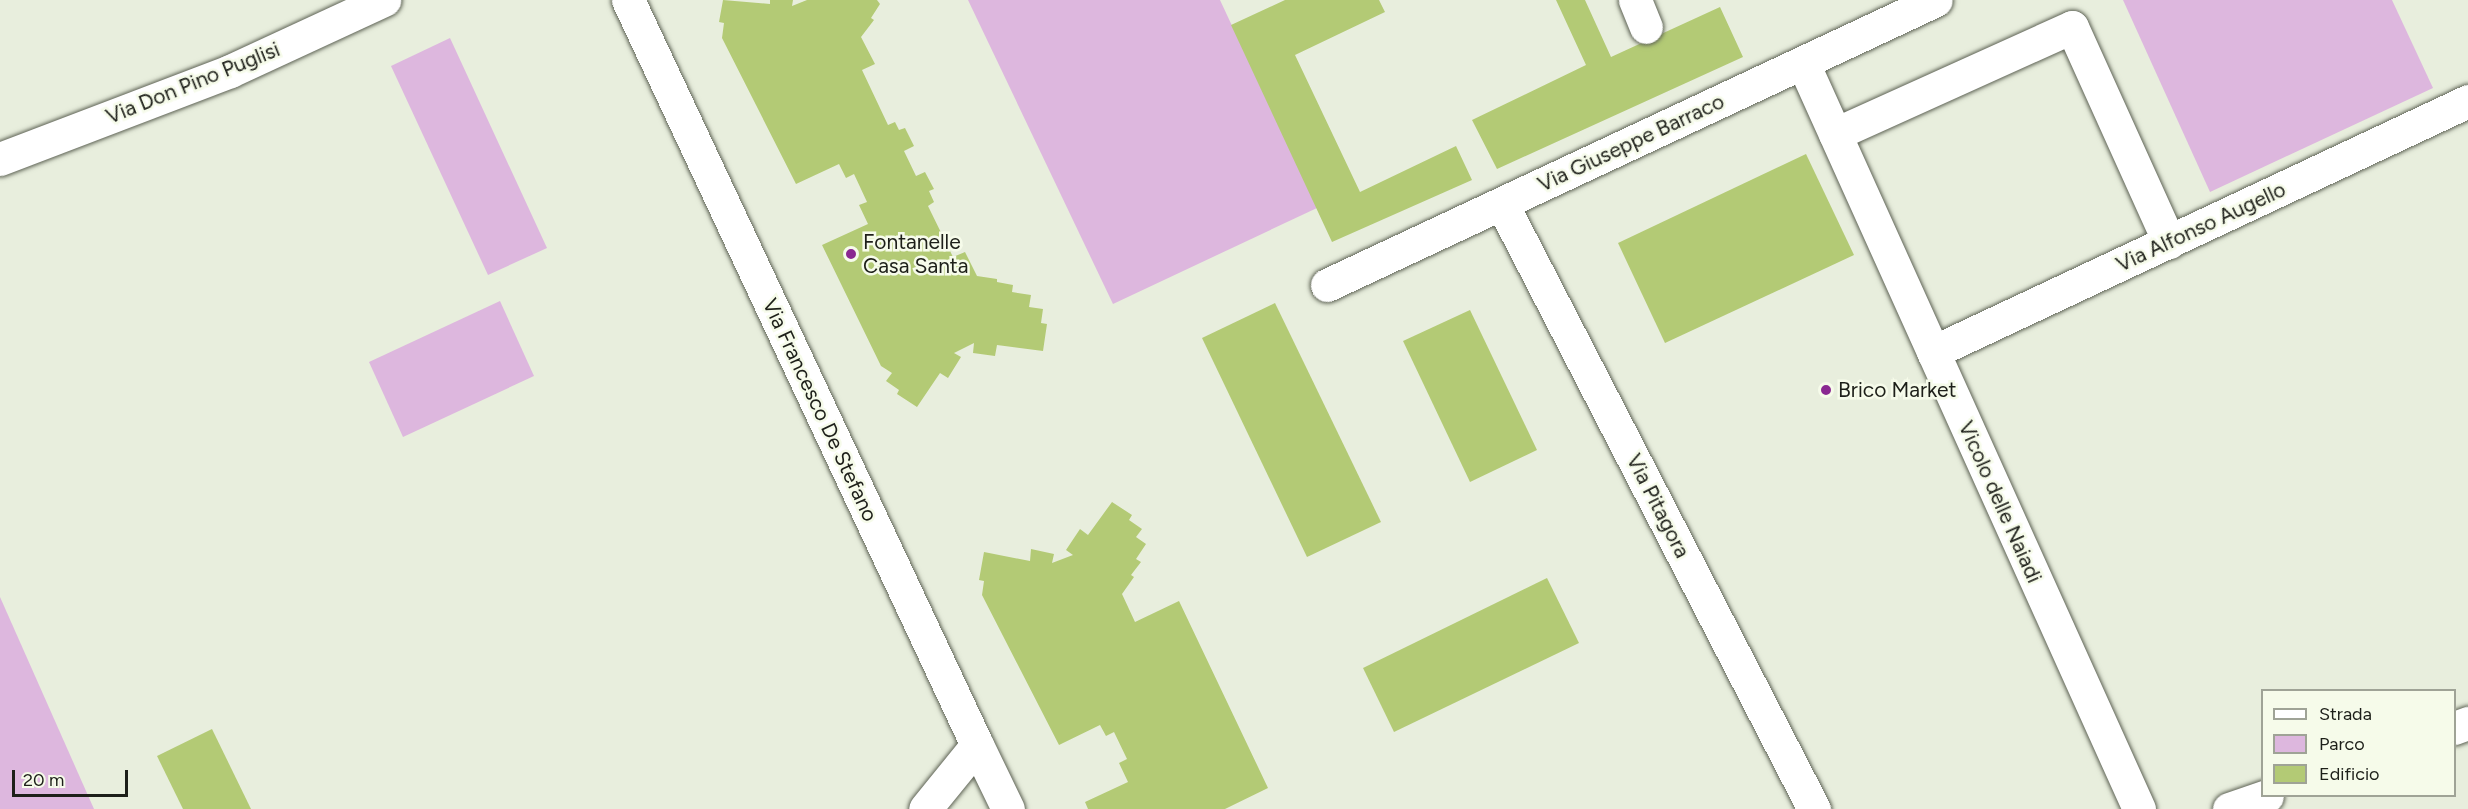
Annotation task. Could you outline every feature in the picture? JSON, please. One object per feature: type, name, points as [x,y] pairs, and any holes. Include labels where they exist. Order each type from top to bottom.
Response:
[{"type":"street","name":"Via Don Pino Puglisi","points":[[0,159],[230,71],[384,0]]},
{"type":"street","name":"Via Francesco De Stefano","points":[[628,0],[1008,809]]},
{"type":"street","name":"Via Giuseppe Barraco","points":[[1327,285],[1936,0]]},
{"type":"street","points":[[1835,134],[2072,27],[2169,242]]},
{"type":"street","name":"Vicolo delle Naiadi","points":[[1803,63],[2139,809]]},
{"type":"street","name":"Via Alfonso Augello","points":[[1933,352],[2468,101]]},
{"type":"street","name":"Via Pitagora","points":[[1502,204],[1814,809]]},
{"type":"street","points":[[925,809],[977,745]]},
{"type":"street","points":[[2229,809],[2261,797]]},
{"type":"green space","points":[[968,0],[1220,0],[1317,208],[1113,304]]},
{"type":"green space","points":[[2123,0],[2392,0],[2433,88],[2210,192]]},
{"type":"green space","points":[[450,38],[547,248],[488,275],[391,66]]},
{"type":"green space","points":[[500,301],[534,376],[403,437],[369,362]]},
{"type":"green space","points":[[0,597],[94,809],[0,809]]},
{"type":"building","points":[[723,0],[770,4],[770,0],[793,0],[792,6],[807,0],[877,0],[880,4],[871,18],[874,20],[861,37],[875,64],[862,70],[888,125],[895,122],[899,130],[905,128],[914,146],[904,151],[916,176],[925,172],[934,189],[929,191],[934,202],[928,206],[953,257],[965,252],[977,276],[997,279],[997,282],[1013,285],[1012,292],[1031,295],[1029,307],[1043,309],[1041,323],[1047,324],[1043,351],[997,345],[995,356],[973,353],[974,343],[954,353],[961,357],[948,378],[940,373],[917,407],[897,394],[899,390],[886,381],[892,373],[881,366],[822,245],[868,224],[859,205],[867,202],[854,174],[846,178],[839,164],[796,184],[722,38],[724,23],[719,22]]},
{"type":"building","points":[[1285,0],[1379,0],[1385,12],[1295,55],[1360,192],[1456,146],[1472,180],[1332,242],[1231,25]]},
{"type":"building","points":[[1556,0],[1585,0],[1611,57],[1720,7],[1743,57],[1497,169],[1472,120],[1586,65]]},
{"type":"building","points":[[1806,154],[1854,255],[1665,343],[1618,243]]},
{"type":"building","points":[[1275,303],[1381,522],[1307,557],[1202,338]]},
{"type":"building","points":[[1470,310],[1537,450],[1470,482],[1403,341]]},
{"type":"building","points":[[1112,502],[1132,515],[1129,520],[1142,529],[1136,537],[1146,544],[1136,559],[1141,562],[1131,575],[1134,577],[1122,594],[1135,622],[1179,601],[1268,788],[1225,809],[1088,809],[1085,802],[1128,782],[1119,763],[1127,759],[1114,732],[1106,736],[1100,725],[1059,745],[982,595],[984,581],[979,580],[984,552],[1030,561],[1031,549],[1054,554],[1052,563],[1073,555],[1066,550],[1080,529],[1088,535]]},
{"type":"building","points":[[1547,578],[1579,643],[1394,732],[1363,668]]},
{"type":"building","points":[[212,729],[251,809],[183,809],[157,756]]},
{"type":"place","name":"Fontanelle Casa Santa","points":[[851,254]]},
{"type":"place","name":"Brico Market","points":[[1826,390]]}]
